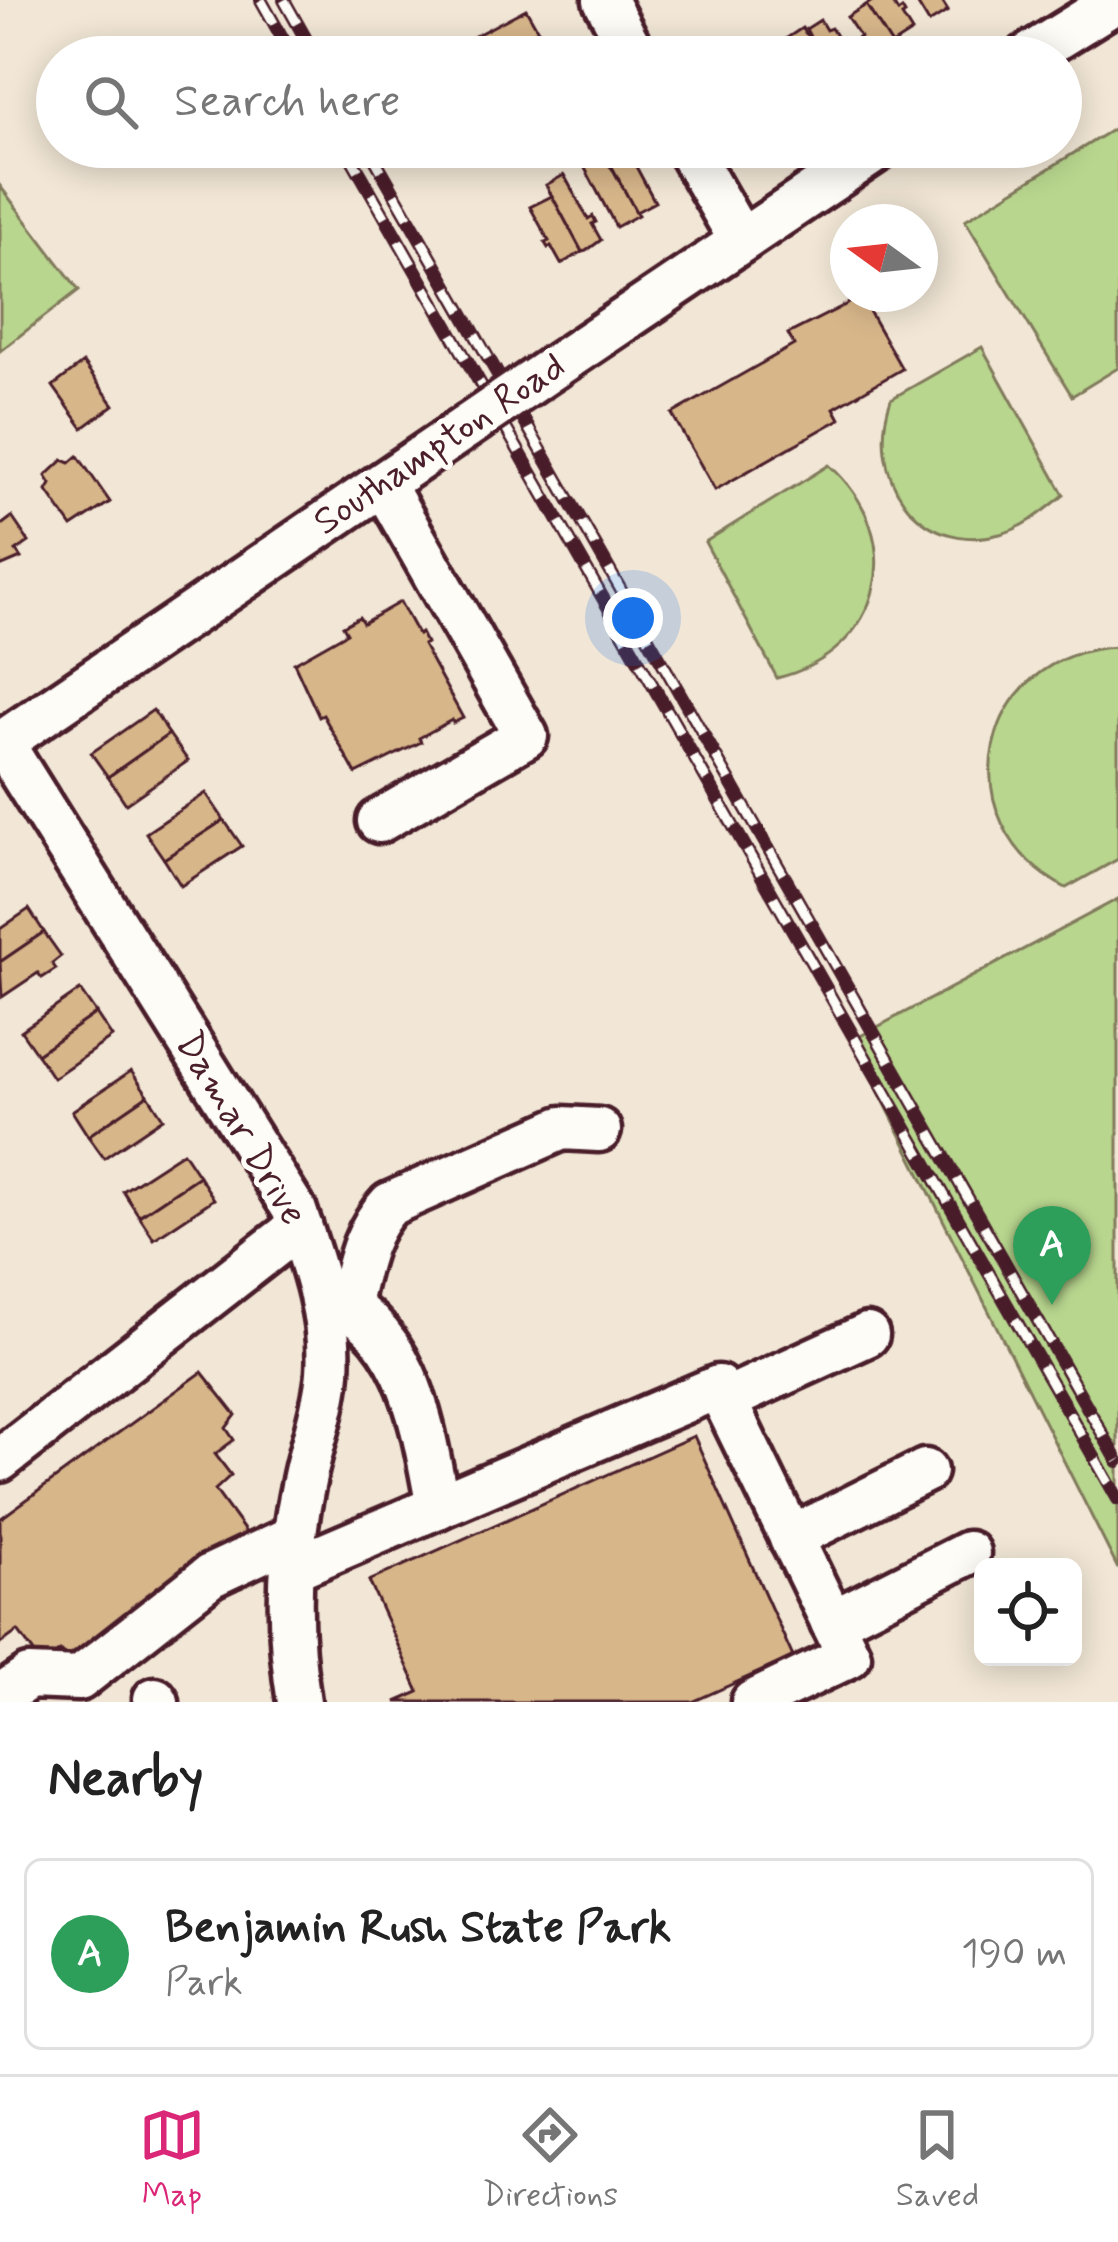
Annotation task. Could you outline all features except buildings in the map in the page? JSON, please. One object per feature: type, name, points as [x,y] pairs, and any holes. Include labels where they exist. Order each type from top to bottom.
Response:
[{"type":"street","points":[[605,0],[624,36]]},
{"type":"street","points":[[1060,36],[1118,0]]},
{"type":"street","points":[[699,168],[740,239]]},
{"type":"street","name":"Southampton Road","points":[[1,744],[849,168]]},
{"type":"street","points":[[379,820],[526,736],[383,484]]},
{"type":"street","name":"Damar Drive","points":[[1,744],[295,1211],[335,1299],[327,1320],[328,1373],[294,1553],[290,1600],[299,1702]]},
{"type":"street","points":[[438,1507],[418,1404],[386,1345],[335,1299],[373,1222],[390,1204],[544,1134],[562,1128],[599,1130]]},
{"type":"street","points":[[0,1460],[300,1226]]},
{"type":"street","points":[[725,1400],[867,1335]]},
{"type":"street","points":[[0,1697],[28,1676],[79,1678],[210,1576],[438,1507],[718,1387],[849,1656],[753,1702]]},
{"type":"street","points":[[791,1538],[925,1472]]},
{"type":"street","points":[[832,1622],[968,1553]]},
{"type":"green space","points":[[1118,126],[1118,368],[1072,396],[965,220],[1050,168],[1082,168],[1082,148]]},
{"type":"green space","points":[[0,186],[79,290],[0,351]]},
{"type":"green space","points":[[982,347],[1064,495],[1018,527],[970,538],[944,533],[904,502],[885,454],[885,427],[891,399]]},
{"type":"green space","points":[[829,465],[855,494],[870,525],[877,558],[873,589],[862,618],[841,644],[813,664],[777,678],[705,542]]},
{"type":"green space","points":[[1118,647],[1118,859],[1066,888],[1027,859],[1003,824],[991,785],[993,745],[1008,709],[1034,678],[1071,656]]},
{"type":"green space","points":[[1118,899],[1118,1569],[853,1040]]},
{"type":"railway","points":[[261,0],[281,36]]},
{"type":"railway","points":[[284,0],[304,36]]},
{"type":"railway","points":[[357,168],[1118,1499]]},
{"type":"railway","points":[[380,168],[1118,1461]]},
{"type":"place","name":"Benjamin Rush State Park","points":[[1052,1305]]}]
